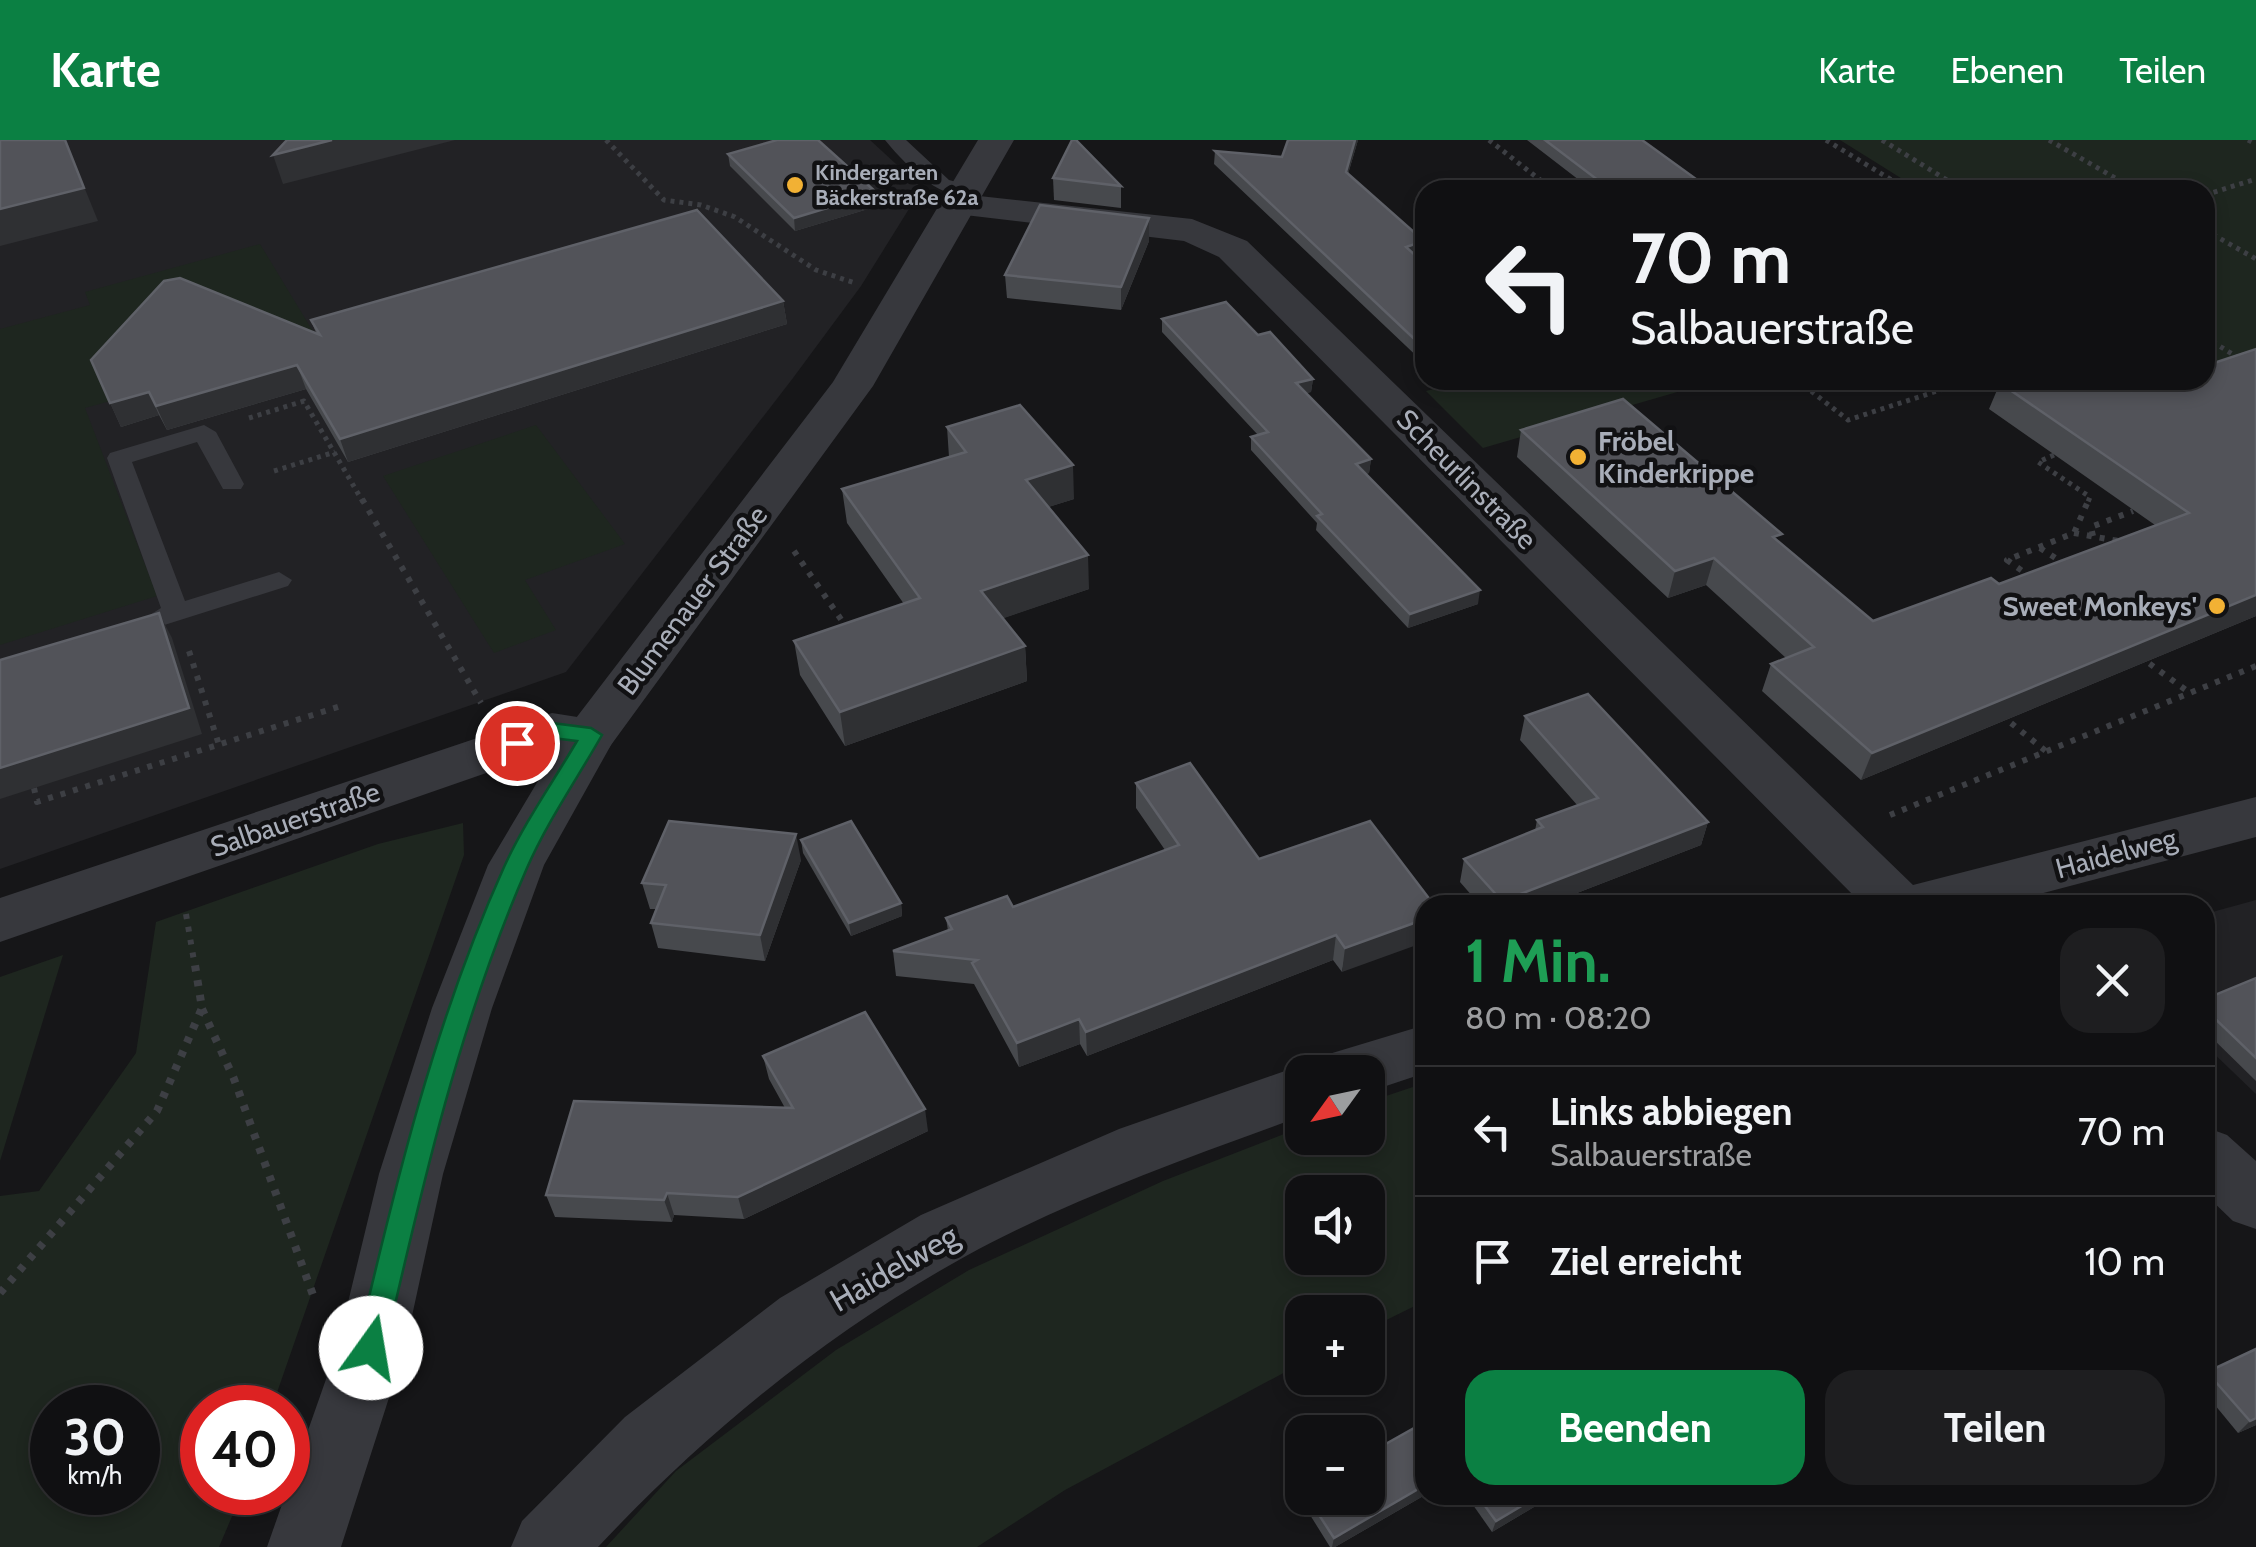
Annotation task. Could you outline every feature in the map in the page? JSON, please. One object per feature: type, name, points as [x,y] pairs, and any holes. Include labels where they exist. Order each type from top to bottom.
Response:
[{"type":"street","name":"Blumenauer Straße","points":[[304,1547],[371,1348],[411,1174],[462,1008],[516,866],[591,735],[852,386],[996,140]]},
{"type":"street","name":"Scheurlinstraße","points":[[965,196],[1192,230],[1233,249],[1888,895]]},
{"type":"street","name":"Salbauerstraße","points":[[0,920],[552,731],[591,735]]},
{"type":"street","name":"Haidelweg","points":[[1956,895],[2256,816]]},
{"type":"street","points":[[1385,1061],[1415,1052]]},
{"type":"street","name":"Haidelweg","points":[[548,1547],[650,1441],[804,1320],[944,1236],[1141,1148],[1285,1096]]},
{"type":"street","points":[[2215,1163],[2256,1201]]},
{"type":"lane","points":[[895,140],[943,185],[965,196]]},
{"type":"lane","points":[[176,612],[119,458],[204,432],[232,484]]},
{"type":"lane","points":[[123,628],[279,580]]},
{"type":"path","points":[[606,140],[664,200],[701,205],[735,217],[816,270],[860,286]]},
{"type":"path","points":[[1488,140],[1540,180]]},
{"type":"path","points":[[1826,140],[1892,180]]},
{"type":"path","points":[[1882,140],[1947,180]]},
{"type":"path","points":[[2050,140],[2119,180]]},
{"type":"path","points":[[2248,140],[2256,144]]},
{"type":"path","points":[[2215,192],[2256,179]]},
{"type":"path","points":[[2215,236],[2256,260]]},
{"type":"path","points":[[2215,343],[2250,364],[2256,362]]},
{"type":"path","points":[[1809,390],[1848,420],[1940,390]]},
{"type":"path","points":[[204,432],[304,401],[486,712]]},
{"type":"path","points":[[2054,455],[2038,462],[2090,496],[2074,533]]},
{"type":"path","points":[[2075,524],[2092,527],[2133,511]]},
{"type":"path","points":[[2092,527],[2093,536]]},
{"type":"path","points":[[2038,582],[2007,560],[2074,533],[2128,543]]},
{"type":"path","points":[[2039,547],[2067,566]]},
{"type":"path","points":[[792,549],[854,637]]},
{"type":"path","points":[[176,612],[219,745]]},
{"type":"path","points":[[2130,650],[2191,694]]},
{"type":"path","points":[[1833,838],[2256,666]]},
{"type":"path","points":[[1988,704],[2047,752]]},
{"type":"path","points":[[34,788],[37,802],[342,706]]},
{"type":"path","points":[[183,898],[202,1008],[234,1080],[319,1311]]},
{"type":"path","points":[[0,1293],[156,1111],[202,1008]]},
{"type":"shaded area","points":[[0,140],[870,140],[922,188],[861,286],[566,672],[0,869]]},
{"type":"shaded area","points":[[1840,140],[2256,140],[2256,401],[2215,375],[2215,180],[1904,180]]},
{"type":"shaded area","points":[[260,244],[320,343],[85,408],[157,596],[0,645],[0,329],[90,305],[85,292]]},
{"type":"shaded area","points":[[1430,390],[1684,390],[1483,448],[1426,391]]},
{"type":"shaded area","points":[[536,425],[625,544],[525,580],[556,630],[494,653],[383,476]]},
{"type":"shaded area","points":[[463,823],[464,855],[280,1385],[180,1385],[180,1515],[233,1515],[219,1547],[0,1547],[0,1196],[39,1191],[136,1053],[156,922],[378,844]]},
{"type":"shaded area","points":[[2256,900],[2256,1094],[2215,1055],[2215,911]]},
{"type":"shaded area","points":[[63,955],[0,1161],[0,977]]},
{"type":"shaded area","points":[[1415,1086],[1415,1306],[1385,1321],[1385,1295],[1285,1295],[1285,1372],[1065,1490],[977,1547],[606,1547],[676,1471],[836,1350],[969,1270],[1163,1181],[1285,1134],[1285,1155],[1385,1155],[1385,1096]]},
{"type":"building","points":[[0,140],[65,140],[84,188],[0,209]]},
{"type":"building","points":[[287,140],[332,140],[273,155]]},
{"type":"building","points":[[777,140],[818,140],[877,193],[794,218],[728,154]]},
{"type":"building","points":[[1072,140],[1076,140],[1121,186],[1053,178]]},
{"type":"building","points":[[1288,140],[1355,140],[1346,172],[1415,233],[1415,244],[1406,247],[1415,255],[1415,340],[1215,151],[1282,157]]},
{"type":"building","points":[[1545,140],[1642,140],[1696,179],[1693,180],[1598,180]]},
{"type":"building","points":[[1040,205],[1149,218],[1121,287],[1005,275]]},
{"type":"building","points":[[697,210],[783,301],[340,439],[297,365],[156,406],[149,392],[110,403],[91,360],[164,281],[180,278],[320,335],[311,320]]},
{"type":"building","points":[[1226,302],[1258,335],[1270,332],[1313,379],[1296,383],[1371,459],[1356,464],[1480,590],[1410,614],[1317,516],[1322,514],[1251,437],[1268,432],[1162,319]]},
{"type":"building","points":[[2256,349],[2256,595],[1872,753],[1771,664],[1814,647],[1714,558],[1675,571],[1521,430],[1623,399],[1782,534],[1773,537],[1873,621],[1991,578],[1999,584],[2189,513],[2010,390],[2215,390],[2215,363]]},
{"type":"building","points":[[1020,405],[1073,465],[1026,480],[1088,555],[981,591],[1025,646],[840,712],[794,641],[920,598],[842,489],[966,452],[947,427]]},
{"type":"building","points":[[159,613],[189,708],[0,768],[0,660]]},
{"type":"building","points":[[1588,694],[1708,822],[1518,895],[1497,895],[1464,859],[1543,827],[1537,820],[1598,798],[1525,716]]},
{"type":"building","points":[[1190,763],[1259,859],[1370,821],[1426,895],[1415,895],[1415,923],[1345,948],[1336,935],[1086,1032],[1079,1019],[1017,1043],[972,963],[977,960],[893,951],[952,929],[946,918],[1007,896],[1013,907],[1179,845],[1136,783]]},
{"type":"building","points":[[669,821],[796,834],[760,935],[651,923],[666,885],[642,883]]},
{"type":"building","points":[[851,821],[901,903],[849,923],[801,840]]},
{"type":"building","points":[[2256,978],[2256,1058],[2215,1019],[2215,995]]},
{"type":"building","points":[[865,1012],[925,1109],[738,1197],[667,1193],[664,1200],[546,1195],[574,1101],[793,1108],[763,1056]]},
{"type":"building","points":[[2256,1349],[2256,1418],[2250,1421],[2215,1381],[2215,1368]]},
{"type":"building","points":[[1415,1428],[1415,1491],[1385,1508],[1385,1444]]},
{"type":"building","points":[[1484,1505],[1523,1505],[1496,1521]]},
{"type":"building","points":[[1319,1515],[1373,1515],[1334,1538]]},
{"type":"place","name":"Kindergarten Bäckerstraße 62a","points":[[795,185]]},
{"type":"place","name":"Fröbel Kinderkrippe","points":[[1578,457]]},
{"type":"place","name":"Sweet Monkeys'","points":[[2217,606]]},
{"type":"route","points":[[371,1348],[411,1174],[462,1008],[516,866],[591,735],[552,731],[517,743]]}]
